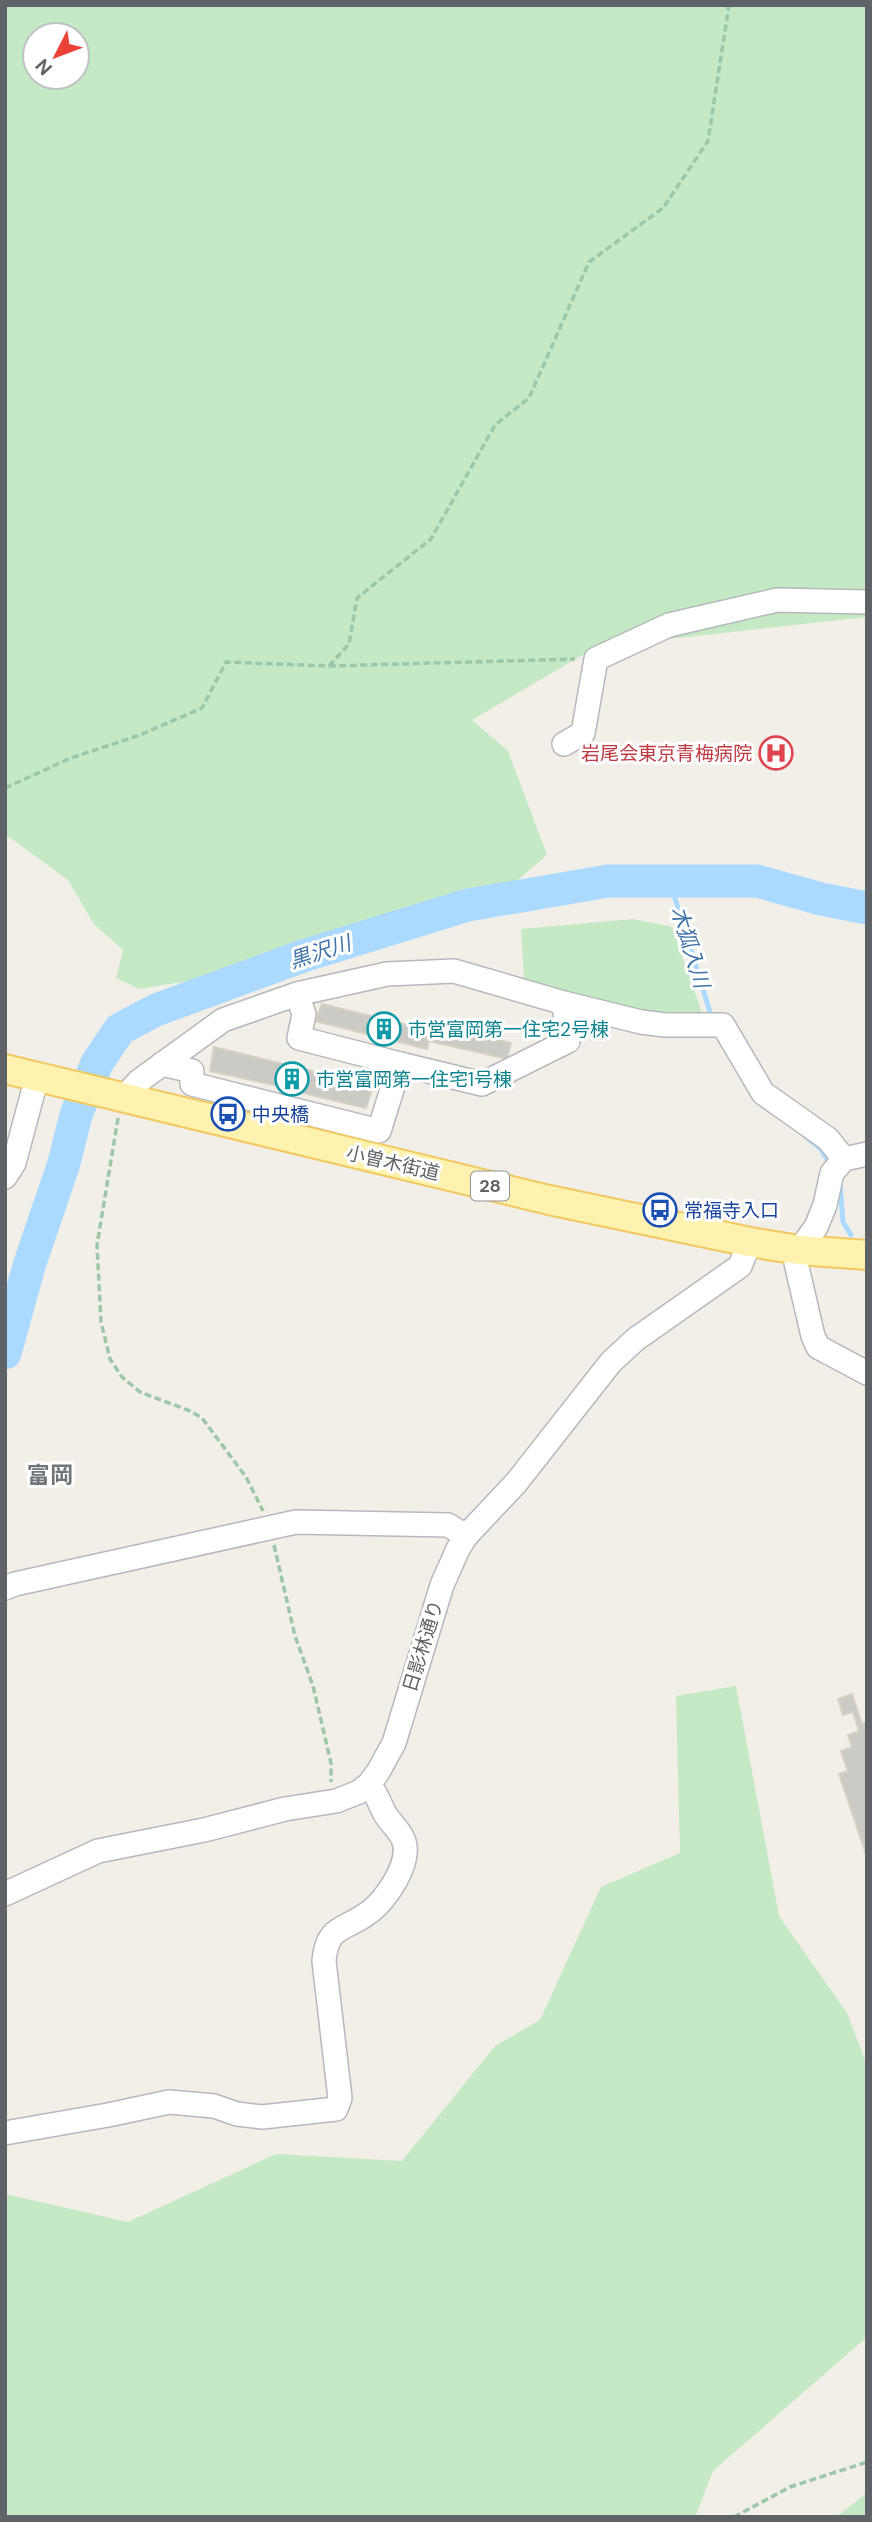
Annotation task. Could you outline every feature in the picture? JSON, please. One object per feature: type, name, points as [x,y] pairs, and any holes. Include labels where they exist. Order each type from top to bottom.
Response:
[{"type":"main road","name":"小曽木街道","points":[[5,1069],[549,1200],[750,1242],[799,1250],[867,1255]]},
{"type":"street","points":[[564,744],[583,733],[596,659],[669,625],[777,600],[867,602]]},
{"type":"street","points":[[120,1096],[223,1020],[297,994],[387,974],[454,971],[641,1022],[723,1026],[763,1093],[828,1139],[844,1159]]},
{"type":"street","points":[[297,994],[304,1014],[299,1038],[482,1084],[568,1041],[564,1003]]},
{"type":"street","points":[[162,1064],[192,1070],[192,1084],[379,1131],[400,1064]]},
{"type":"street","points":[[5,1178],[14,1163],[47,1079]]},
{"type":"street","points":[[867,1154],[844,1159],[832,1173],[825,1205],[816,1227],[799,1250],[796,1263],[818,1347],[867,1373]]},
{"type":"street","name":"日影林通り","points":[[369,1784],[394,1743],[442,1585],[466,1536],[516,1483],[611,1362],[636,1339],[740,1266],[750,1242]]},
{"type":"street","points":[[5,1588],[296,1522],[448,1525],[466,1536]]},
{"type":"street","points":[[5,1894],[98,1850],[204,1830],[285,1809],[336,1801],[359,1792],[369,1784],[379,1796],[385,1814],[403,1838],[406,1850],[404,1863],[387,1893],[368,1914],[337,1930],[325,1947],[324,1961],[340,2098],[336,2109],[262,2117],[237,2114],[214,2106],[169,2102],[5,2133]]},
{"type":"path","points":[[329,666],[349,644],[358,598],[431,540],[495,425],[529,398],[589,262],[663,208],[708,141],[729,5]]},
{"type":"path","points":[[5,788],[71,758],[140,735],[202,708],[226,662],[329,666],[596,659]]},
{"type":"path","points":[[120,1096],[97,1245],[105,1345],[110,1359],[122,1377],[140,1392],[202,1418],[246,1477],[259,1501],[270,1528],[295,1636],[313,1686],[331,1763],[329,1801]]},
{"type":"path","points":[[734,2517],[790,2487],[867,2462]]},
{"type":"green space","points":[[5,5],[867,5],[867,617],[596,647],[472,720],[508,751],[547,855],[499,896],[225,975],[139,989],[116,978],[123,950],[94,924],[68,880],[5,834]]},
{"type":"green space","points":[[633,919],[672,927],[703,1016],[656,1016],[524,978],[521,929]]},
{"type":"green space","points":[[736,1686],[779,1916],[847,2013],[867,2065],[867,2337],[713,2471],[695,2517],[5,2517],[5,2194],[128,2222],[276,2154],[402,2161],[495,2046],[540,2020],[601,1887],[680,1853],[676,1696]]},
{"type":"green space","points":[[867,2493],[867,2517],[836,2517]]},
{"type":"building","name":"市営富岡第一住宅2号棟","points":[[322,1004],[436,1032],[438,1025],[511,1043],[507,1059],[429,1041],[427,1049],[315,1021]]},
{"type":"building","name":"市営富岡第一住宅1号棟","points":[[214,1047],[373,1086],[366,1108],[294,1091],[293,1097],[281,1094],[282,1087],[210,1071]]},
{"type":"building","points":[[852,1694],[862,1724],[867,1722],[866,1854],[839,1774],[848,1771],[841,1751],[852,1747],[848,1735],[859,1731],[853,1712],[843,1715],[838,1699]]},
{"type":"waterway","name":"黒沢川","points":[[5,1353],[29,1266],[64,1163],[76,1115],[97,1063],[120,1029],[156,1010],[303,956],[468,905],[608,881],[757,881],[821,899],[867,908]]},
{"type":"waterway","name":"木狐入川","points":[[670,882],[710,1012]]},
{"type":"waterway","name":"木狐入川","points":[[805,1136],[820,1148],[827,1159]]},
{"type":"waterway","name":"木狐入川","points":[[840,1184],[843,1222],[851,1235]]},
{"type":"place","name":"岩尾会東京青梅病院","points":[[776,753]]},
{"type":"place","name":"市営富岡第一住宅2号棟","points":[[384,1029]]},
{"type":"place","name":"市営富岡第一住宅1号棟","points":[[292,1079]]},
{"type":"place","name":"中央橋","points":[[228,1114]]},
{"type":"place","name":"常福寺入口","points":[[660,1210]]},
{"type":"district","name":"富岡","points":[[50,1475]]}]
